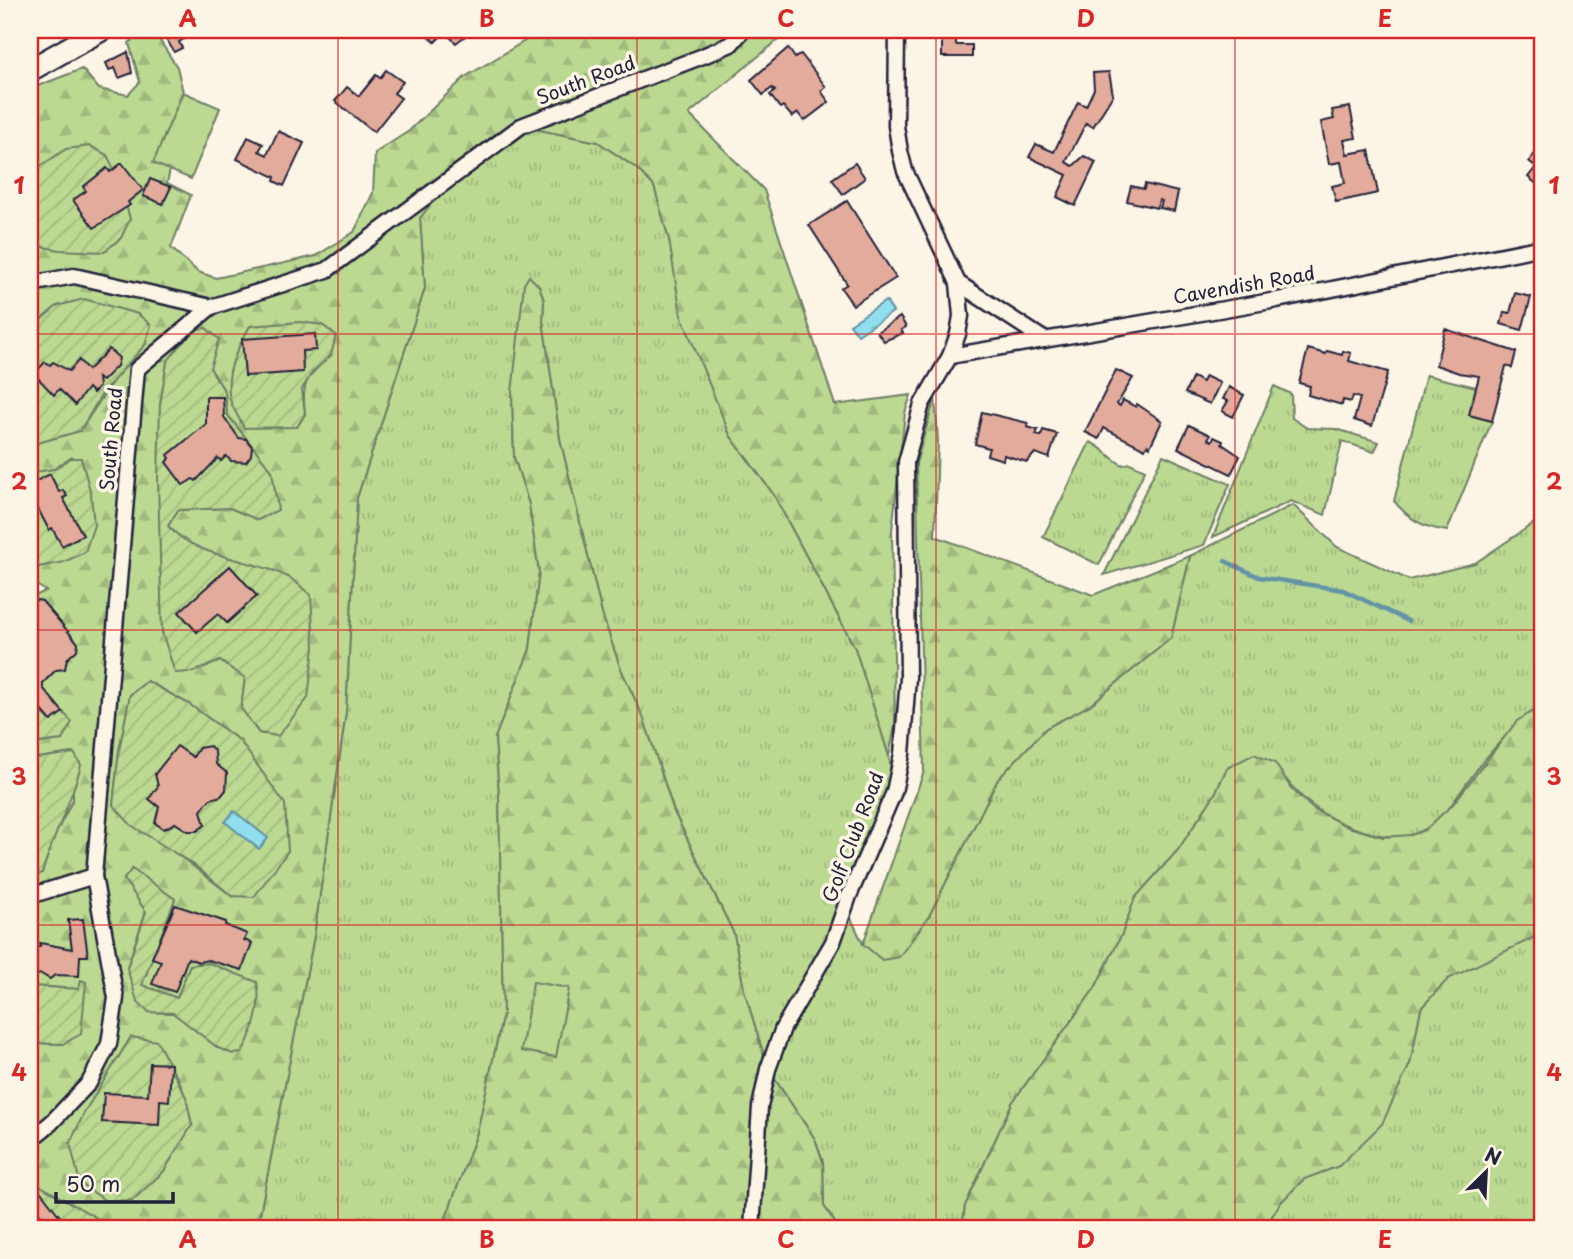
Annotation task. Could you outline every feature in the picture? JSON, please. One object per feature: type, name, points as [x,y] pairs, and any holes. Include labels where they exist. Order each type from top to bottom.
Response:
[{"type":"main road","points":[[30,70],[101,30]]},
{"type":"street","name":"South Road","points":[[30,1140],[51,1124],[89,1083],[109,1044],[116,998],[93,876],[137,369],[211,307],[327,270],[520,126],[731,44],[743,30]]},
{"type":"street","points":[[897,30],[896,126],[900,151],[905,171],[958,283],[1045,340]]},
{"type":"street","name":"Cavendish Road","points":[[950,356],[1277,300],[1543,247]]},
{"type":"street","points":[[30,284],[75,276],[211,307]]},
{"type":"street","name":"Golf Club Road","points":[[752,1229],[760,1107],[768,1069],[783,1028],[833,942],[849,896],[894,792],[902,754],[908,678],[906,462],[922,404],[950,356],[961,316],[958,283]]},
{"type":"street","points":[[30,896],[93,876]]},
{"type":"green space","points":[[145,30],[153,30],[177,67],[183,92],[154,163],[170,170],[167,183],[191,195],[171,248],[198,272],[216,278],[316,256],[354,232],[373,193],[375,153],[409,131],[465,77],[543,30],[790,30],[689,114],[764,190],[835,405],[911,395],[905,413],[892,531],[895,726],[889,756],[855,648],[774,495],[730,435],[681,315],[669,240],[654,186],[636,168],[598,142],[520,126],[448,182],[420,218],[425,288],[357,498],[346,712],[314,936],[257,1229],[116,1229],[30,1180],[30,1043],[63,1044],[79,989],[30,986],[30,878],[42,873],[53,839],[73,799],[73,753],[30,759],[30,744],[62,740],[51,721],[30,701],[30,598],[46,591],[30,581],[30,562],[38,567],[64,562],[71,458],[54,469],[30,473],[30,445],[80,431],[122,367],[57,306],[30,329],[30,244],[82,251],[123,204],[111,163],[90,146],[30,173],[30,89],[82,69],[99,89],[128,95],[140,82],[129,43]],"holes":[[[206,328],[210,368],[225,392],[227,414],[272,471],[258,520],[230,508],[178,510],[168,526],[180,537],[209,553],[290,578],[278,736],[259,733],[241,708],[245,678],[220,661],[193,672],[162,632],[161,556]],[[240,344],[331,355],[307,380],[304,394],[305,414],[297,427],[271,427],[230,399],[230,370]],[[147,681],[189,704],[240,741],[232,896],[113,805],[119,751],[130,695]],[[132,869],[175,899],[141,985],[177,998],[190,966],[195,1029],[173,1013],[149,1012],[127,967],[146,911],[124,879]],[[131,1037],[158,1056],[174,1072],[184,1093],[192,1125],[112,1068]]]},
{"type":"green space","points":[[183,92],[220,108],[191,179],[153,163]]},
{"type":"green space","points":[[521,126],[598,142],[636,168],[654,186],[712,388],[730,435],[774,495],[855,648],[889,756],[894,792],[849,896],[850,916],[863,944],[899,957],[929,916],[998,779],[1046,728],[1090,705],[1171,638],[1190,556],[1293,505],[1337,547],[1409,580],[1475,563],[1543,517],[1543,705],[1503,739],[1430,827],[1407,836],[1375,834],[1333,819],[1301,796],[1274,763],[1227,768],[1215,794],[1178,850],[1135,898],[1122,934],[1095,988],[1012,1103],[965,1206],[962,1229],[839,1229],[824,1206],[823,1162],[815,1139],[768,1069],[744,990],[734,934],[674,812],[644,719],[620,667],[602,614],[560,439],[543,321],[544,300],[519,347],[512,393],[514,457],[529,504],[539,572],[530,649],[495,738],[499,793],[503,1014],[477,1133],[442,1229],[257,1229],[314,936],[346,712],[357,498],[425,288],[420,218],[448,182]]},
{"type":"green space","points":[[90,146],[107,155],[118,178],[130,219],[121,238],[104,252],[59,250],[30,244],[30,173],[66,149]]},
{"type":"green space","points":[[529,276],[539,286],[544,300],[543,321],[560,439],[602,614],[620,667],[644,719],[674,812],[734,934],[744,990],[768,1069],[815,1139],[823,1162],[824,1206],[839,1229],[442,1229],[477,1133],[503,1014],[499,793],[495,738],[530,649],[539,572],[529,504],[514,457],[512,393],[524,284]]},
{"type":"green space","points":[[84,299],[138,314],[151,325],[145,345],[103,392],[80,431],[30,445],[30,329],[57,306]]},
{"type":"green space","points":[[300,322],[322,325],[336,335],[331,355],[312,373],[302,389],[305,414],[297,427],[244,428],[231,402],[229,380],[233,361],[245,334],[250,326]]},
{"type":"green space","points":[[206,328],[219,339],[210,368],[225,392],[227,414],[272,471],[278,510],[258,520],[230,508],[178,510],[168,526],[195,546],[275,571],[290,578],[311,595],[314,647],[308,698],[278,736],[259,733],[241,708],[245,678],[220,661],[193,672],[175,673],[162,632],[158,480],[160,404],[167,362],[193,329]]},
{"type":"green space","points":[[1426,375],[1476,387],[1469,415],[1492,421],[1447,531],[1417,522],[1394,501]]},
{"type":"green space","points":[[1274,386],[1291,394],[1292,418],[1307,428],[1336,429],[1379,442],[1374,452],[1342,441],[1325,515],[1291,501],[1213,537]]},
{"type":"green space","points":[[935,398],[938,440],[935,536],[1093,595],[1190,556],[1171,638],[1090,705],[1046,728],[998,779],[929,916],[899,957],[882,960],[863,944],[924,771],[916,463]]},
{"type":"green space","points":[[1090,442],[1123,465],[1130,463],[1145,470],[1099,565],[1043,537]]},
{"type":"green space","points":[[1163,455],[1230,484],[1204,545],[1104,575]]},
{"type":"green space","points":[[71,458],[81,458],[91,494],[94,525],[85,552],[64,562],[38,567],[30,562],[30,473],[54,469]]},
{"type":"green space","points":[[147,681],[189,704],[240,741],[285,804],[288,851],[254,897],[232,896],[194,865],[131,825],[113,805],[119,751],[130,695]]},
{"type":"green space","points":[[30,701],[51,721],[63,712],[72,722],[62,740],[30,744]]},
{"type":"green space","points":[[1543,705],[1543,933],[1448,979],[1421,1008],[1410,1064],[1382,1124],[1339,1166],[1304,1179],[1280,1203],[1264,1229],[962,1229],[965,1206],[1012,1103],[1095,988],[1122,934],[1135,898],[1178,850],[1215,794],[1227,768],[1254,754],[1275,763],[1291,788],[1313,809],[1348,827],[1383,837],[1411,835],[1425,830],[1453,804],[1517,721]]},
{"type":"green space","points":[[74,753],[81,765],[72,793],[42,873],[30,878],[30,759]]},
{"type":"green space","points":[[132,869],[175,899],[142,985],[177,998],[190,965],[209,963],[257,982],[256,1018],[242,1053],[233,1054],[218,1048],[173,1013],[149,1012],[137,1001],[127,968],[146,912],[124,879]]},
{"type":"green space","points":[[1543,933],[1543,1229],[1522,1226],[1513,1229],[1264,1229],[1280,1203],[1304,1179],[1339,1166],[1410,1064],[1421,1008],[1448,978]]},
{"type":"green space","points":[[81,980],[86,982],[81,1034],[63,1044],[30,1043],[30,986],[79,989]]},
{"type":"green space","points":[[533,982],[569,988],[556,1057],[521,1051]]},
{"type":"green space","points":[[131,1037],[157,1041],[186,1097],[192,1125],[164,1171],[133,1200],[106,1201],[80,1183],[70,1143],[85,1111]]},
{"type":"green space","points":[[30,1180],[116,1229],[30,1229]]},
{"type":"water","points":[[886,301],[893,312],[858,335],[850,324]]},
{"type":"water","points":[[234,811],[268,838],[259,849],[225,822]]},
{"type":"building","points":[[161,30],[181,30],[186,38],[179,42],[182,48],[174,52]]},
{"type":"building","points":[[422,30],[473,30],[456,43],[445,32],[435,42]]},
{"type":"building","points":[[942,30],[956,30],[956,45],[972,45],[972,57],[942,57]]},
{"type":"building","points":[[788,48],[795,58],[801,54],[826,87],[821,91],[829,102],[804,121],[798,113],[792,117],[783,106],[780,108],[770,95],[775,91],[772,88],[763,95],[751,80]]},
{"type":"building","points":[[128,52],[132,73],[119,78],[115,68],[109,70],[106,63]]},
{"type":"building","points":[[386,70],[403,82],[394,93],[401,98],[374,132],[335,101],[347,87],[359,96],[376,75],[380,78]]},
{"type":"building","points":[[1109,72],[1113,95],[1093,127],[1086,123],[1066,162],[1073,166],[1084,156],[1096,162],[1075,206],[1057,197],[1067,175],[1029,157],[1036,144],[1054,152],[1078,102],[1086,106],[1094,89],[1093,73]]},
{"type":"building","points":[[1350,107],[1356,138],[1344,140],[1347,154],[1369,150],[1378,193],[1336,202],[1332,186],[1345,183],[1341,162],[1329,164],[1321,122],[1334,119],[1332,110]]},
{"type":"building","points":[[278,131],[304,143],[284,186],[274,181],[275,177],[237,159],[248,137],[263,144],[259,151],[267,155]]},
{"type":"building","points":[[1543,142],[1543,189],[1528,177],[1536,167],[1529,161]]},
{"type":"building","points":[[122,163],[143,190],[128,202],[130,205],[94,228],[73,200],[86,191],[83,187],[107,168],[110,172]]},
{"type":"building","points":[[855,163],[865,178],[843,194],[832,179]]},
{"type":"building","points":[[150,179],[171,187],[163,204],[143,196]]},
{"type":"building","points":[[1145,184],[1178,192],[1174,211],[1160,208],[1162,201],[1159,200],[1157,208],[1127,201],[1131,186],[1144,189]]},
{"type":"building","points":[[847,201],[896,278],[853,305],[841,288],[847,284],[809,225]]},
{"type":"building","points":[[1515,293],[1531,297],[1522,330],[1501,324],[1504,312],[1510,313]]},
{"type":"building","points":[[900,317],[906,327],[901,330],[903,333],[884,341],[877,332]]},
{"type":"building","points":[[1445,329],[1516,352],[1512,368],[1506,366],[1492,421],[1469,415],[1479,376],[1436,365]]},
{"type":"building","points":[[315,334],[316,350],[302,351],[303,372],[245,376],[242,339]]},
{"type":"building","points":[[109,349],[119,358],[117,366],[102,381],[98,378],[99,387],[93,393],[88,388],[75,405],[59,389],[54,395],[34,374],[45,362],[50,365],[53,362],[69,371],[79,360],[88,370]]},
{"type":"building","points":[[1308,349],[1326,354],[1327,351],[1342,355],[1343,351],[1351,353],[1349,361],[1388,372],[1372,426],[1354,420],[1360,398],[1353,396],[1351,402],[1343,400],[1342,405],[1308,395],[1310,386],[1299,383]]},
{"type":"building","points":[[1116,370],[1133,378],[1117,404],[1120,406],[1123,400],[1136,407],[1137,404],[1162,421],[1150,447],[1147,445],[1145,449],[1104,428],[1099,439],[1085,432]]},
{"type":"building","points":[[1205,376],[1220,383],[1210,404],[1185,393],[1193,377],[1202,382]]},
{"type":"building","points":[[1229,387],[1244,395],[1233,417],[1222,411],[1228,401],[1223,399]]},
{"type":"building","points":[[206,397],[223,397],[224,417],[239,438],[246,439],[252,447],[251,455],[246,462],[231,461],[226,456],[221,461],[218,458],[196,481],[193,479],[183,485],[166,462],[170,458],[168,455],[206,424]]},
{"type":"building","points":[[982,412],[1028,423],[1027,427],[1038,430],[1036,435],[1041,436],[1043,430],[1057,434],[1049,458],[1035,453],[1027,462],[1004,455],[1003,460],[987,455],[989,448],[975,444]]},
{"type":"building","points":[[1189,425],[1210,435],[1208,439],[1212,441],[1214,437],[1223,441],[1222,444],[1240,456],[1231,474],[1178,448]]},
{"type":"building","points":[[50,474],[59,492],[63,490],[67,496],[63,498],[83,535],[62,546],[52,528],[49,530],[30,493],[30,484]]},
{"type":"building","points":[[230,566],[257,596],[227,623],[218,614],[197,632],[179,612]]},
{"type":"building","points":[[42,601],[78,643],[77,650],[67,659],[65,669],[56,670],[43,683],[43,688],[63,712],[51,721],[30,696],[30,685],[34,682],[30,677],[30,602]]},
{"type":"building","points":[[177,746],[193,757],[199,748],[210,746],[215,752],[216,764],[227,773],[226,790],[221,796],[210,799],[201,811],[205,825],[197,831],[188,831],[175,823],[164,829],[155,823],[159,807],[149,799],[158,786],[155,774]]},
{"type":"building","points":[[175,905],[226,922],[225,925],[247,934],[244,940],[252,943],[242,970],[208,960],[199,962],[188,958],[175,992],[152,984],[161,961],[152,958]]},
{"type":"building","points":[[83,919],[88,956],[80,956],[79,976],[55,975],[50,979],[41,974],[30,977],[30,946],[40,947],[40,943],[72,949],[68,920]]},
{"type":"building","points":[[150,1063],[171,1064],[169,1101],[160,1100],[159,1125],[102,1122],[104,1093],[148,1095]]},
{"type":"building","points":[[34,1183],[69,1229],[41,1229],[48,1224],[30,1201],[30,1186]]},
{"type":"waterway","points":[[1225,561],[1259,577],[1343,590],[1408,621]]}]
